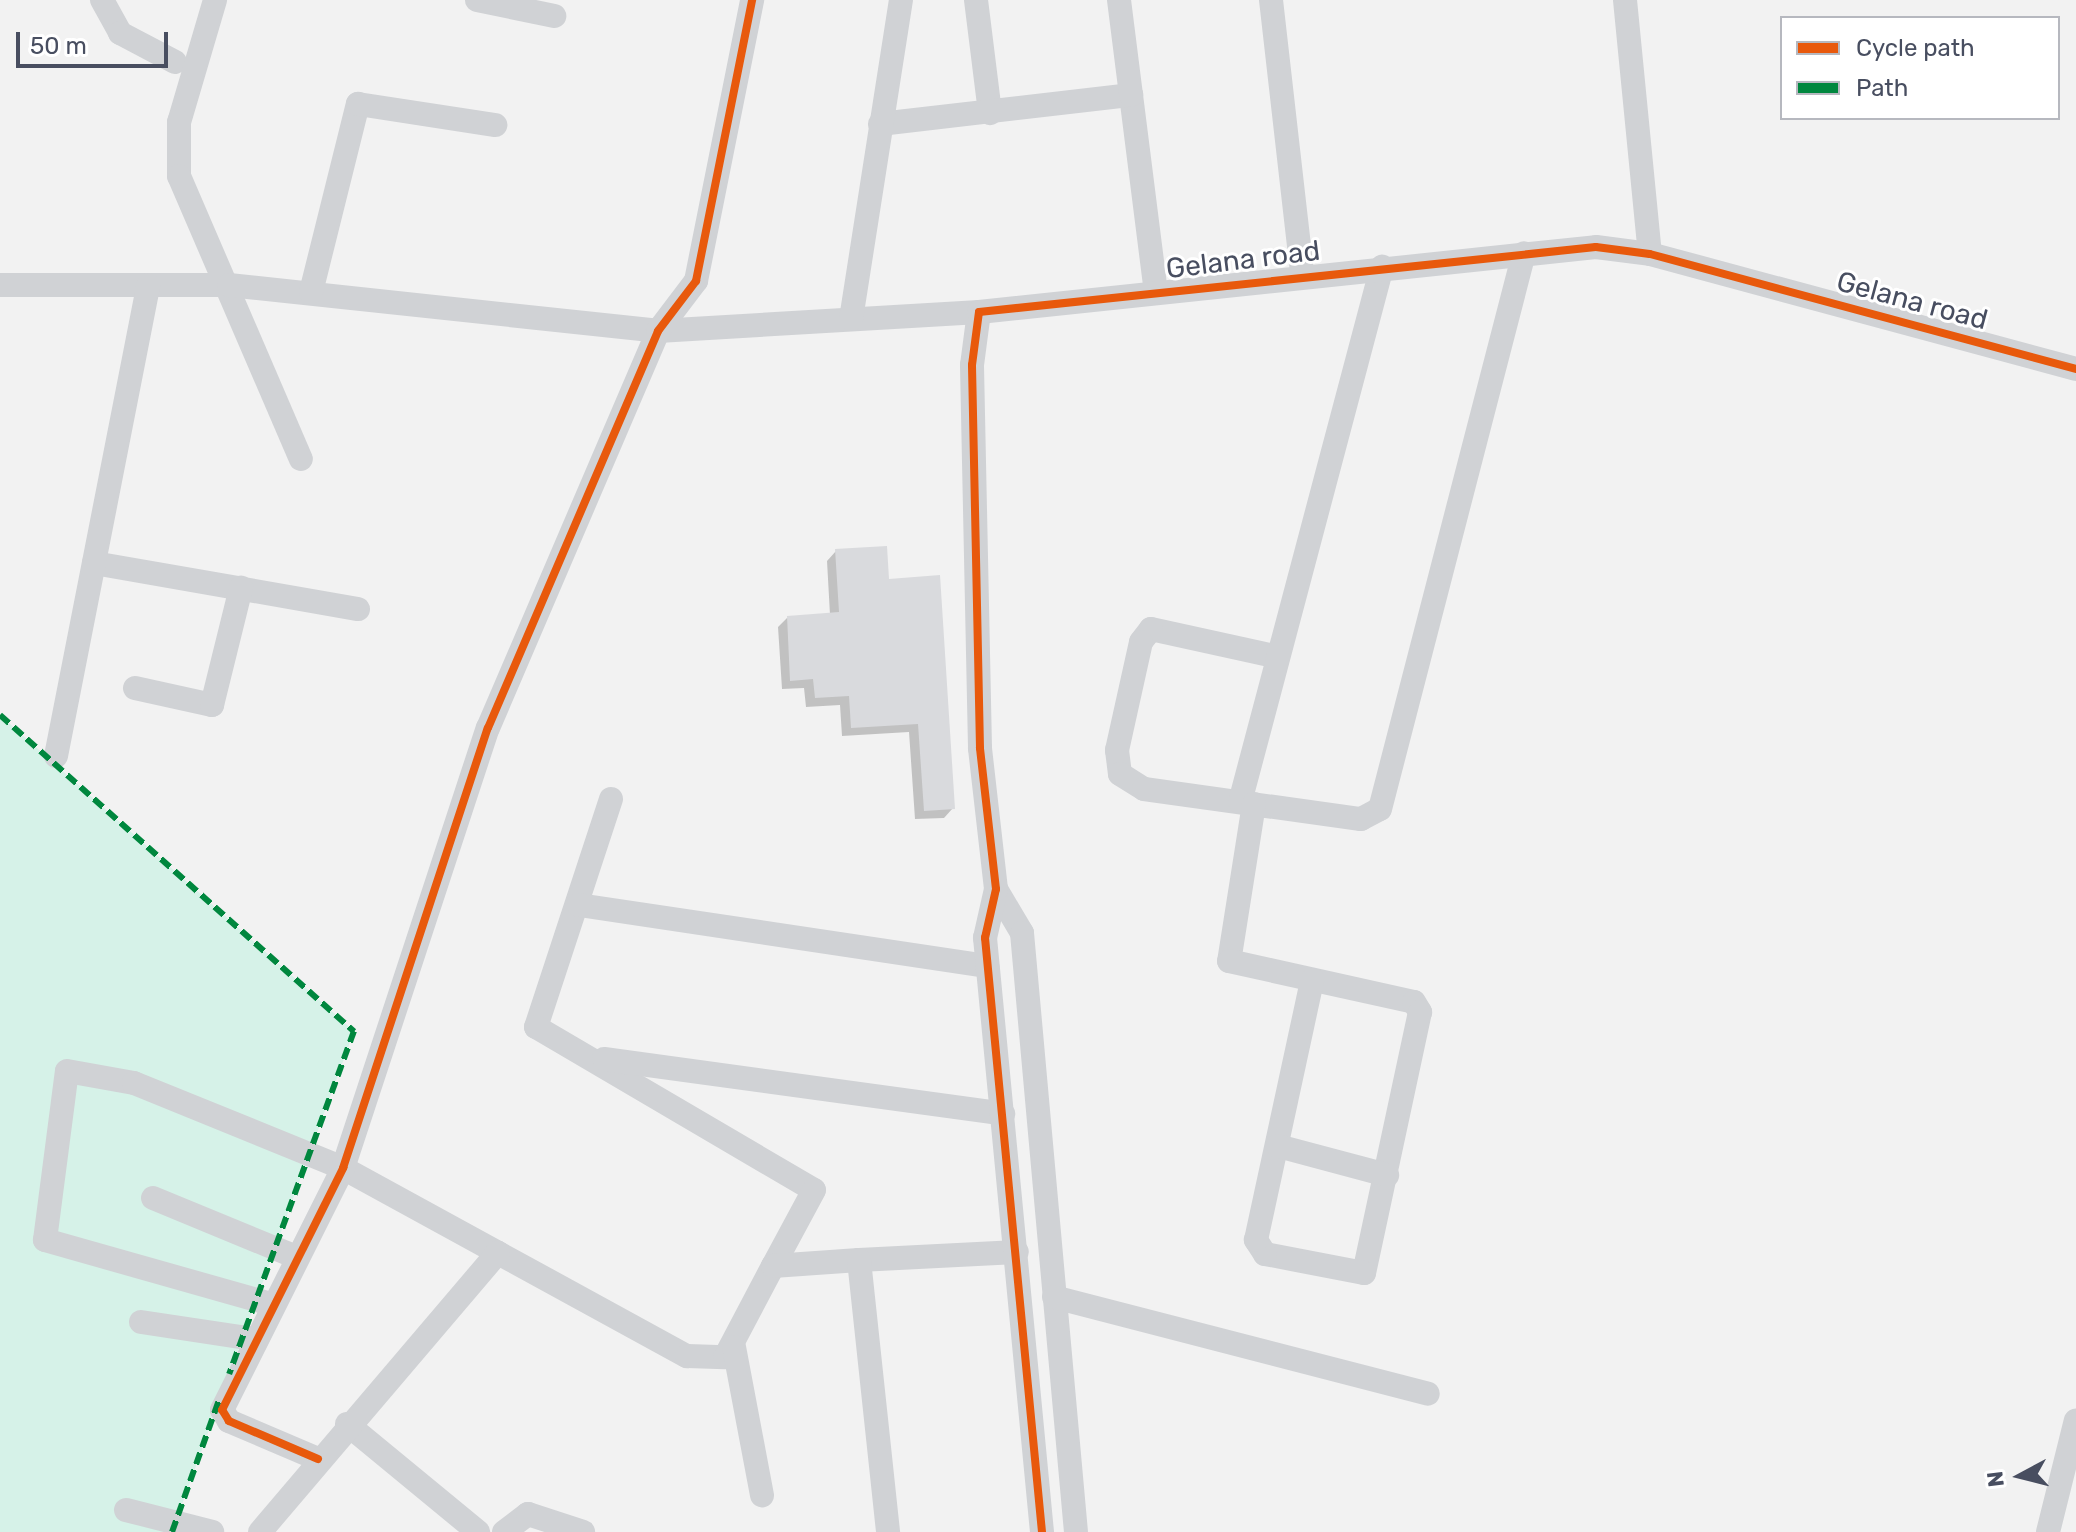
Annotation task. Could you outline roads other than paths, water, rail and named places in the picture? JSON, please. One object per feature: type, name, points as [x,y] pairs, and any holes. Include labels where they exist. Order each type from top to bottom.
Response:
[{"type":"street","points":[[102,0],[120,33],[175,62]]},
{"type":"street","points":[[215,0],[174,148],[179,176],[229,285],[301,459]]},
{"type":"street","points":[[477,0],[554,16]]},
{"type":"street","points":[[318,1459],[225,1417],[253,1339],[343,1168],[488,728],[658,331],[685,300],[702,262],[752,0]]},
{"type":"street","points":[[851,319],[901,0]]},
{"type":"street","points":[[976,0],[990,113]]},
{"type":"street","points":[[1119,0],[1156,292]]},
{"type":"street","points":[[1271,0],[1302,274]]},
{"type":"street","points":[[1625,0],[1650,254]]},
{"type":"street","points":[[880,124],[1131,95]]},
{"type":"street","points":[[311,292],[358,104],[495,125]]},
{"type":"street","name":"Gelana road","points":[[0,285],[229,285],[658,331],[979,312],[1302,274],[1596,247],[1650,254],[2076,369]]},
{"type":"street","points":[[1274,656],[1165,628],[1151,629],[1141,642],[1117,750],[1120,774],[1144,789],[1361,819],[1380,809],[1524,253]]},
{"type":"street","points":[[1312,980],[1256,1240],[1265,1254],[1364,1273],[1420,1012],[1414,1002],[1229,961],[1247,803],[1274,656],[1382,267]]},
{"type":"street","points":[[56,756],[148,285]]},
{"type":"street","points":[[979,312],[972,365],[980,748],[996,889],[1022,933],[1076,1532]]},
{"type":"street","points":[[94,563],[358,609]]},
{"type":"street","points":[[135,688],[212,705],[241,588]]},
{"type":"street","points":[[271,1304],[45,1240],[67,1071],[134,1083],[343,1168],[687,1356],[725,1357],[734,1347],[814,1190],[594,1058],[536,1027],[579,905],[611,799]]},
{"type":"street","points":[[996,889],[986,914],[987,966],[1042,1532]]},
{"type":"street","points":[[579,905],[987,966]]},
{"type":"street","points":[[594,1058],[1003,1114]]},
{"type":"street","points":[[1278,1146],[1387,1175]]},
{"type":"street","points":[[153,1198],[294,1256]]},
{"type":"street","points":[[270,1528],[318,1459],[498,1252]]},
{"type":"street","points":[[773,1266],[1017,1252]]},
{"type":"street","points":[[859,1260],[888,1532]]},
{"type":"street","points":[[1054,1297],[1428,1394]]},
{"type":"street","points":[[141,1322],[253,1339]]},
{"type":"street","points":[[734,1347],[762,1495]]},
{"type":"street","points":[[2048,1532],[2076,1420]]},
{"type":"street","points":[[347,1424],[478,1532]]},
{"type":"street","points":[[126,1510],[212,1532]]},
{"type":"street","points":[[504,1532],[528,1514],[583,1532]]}]
